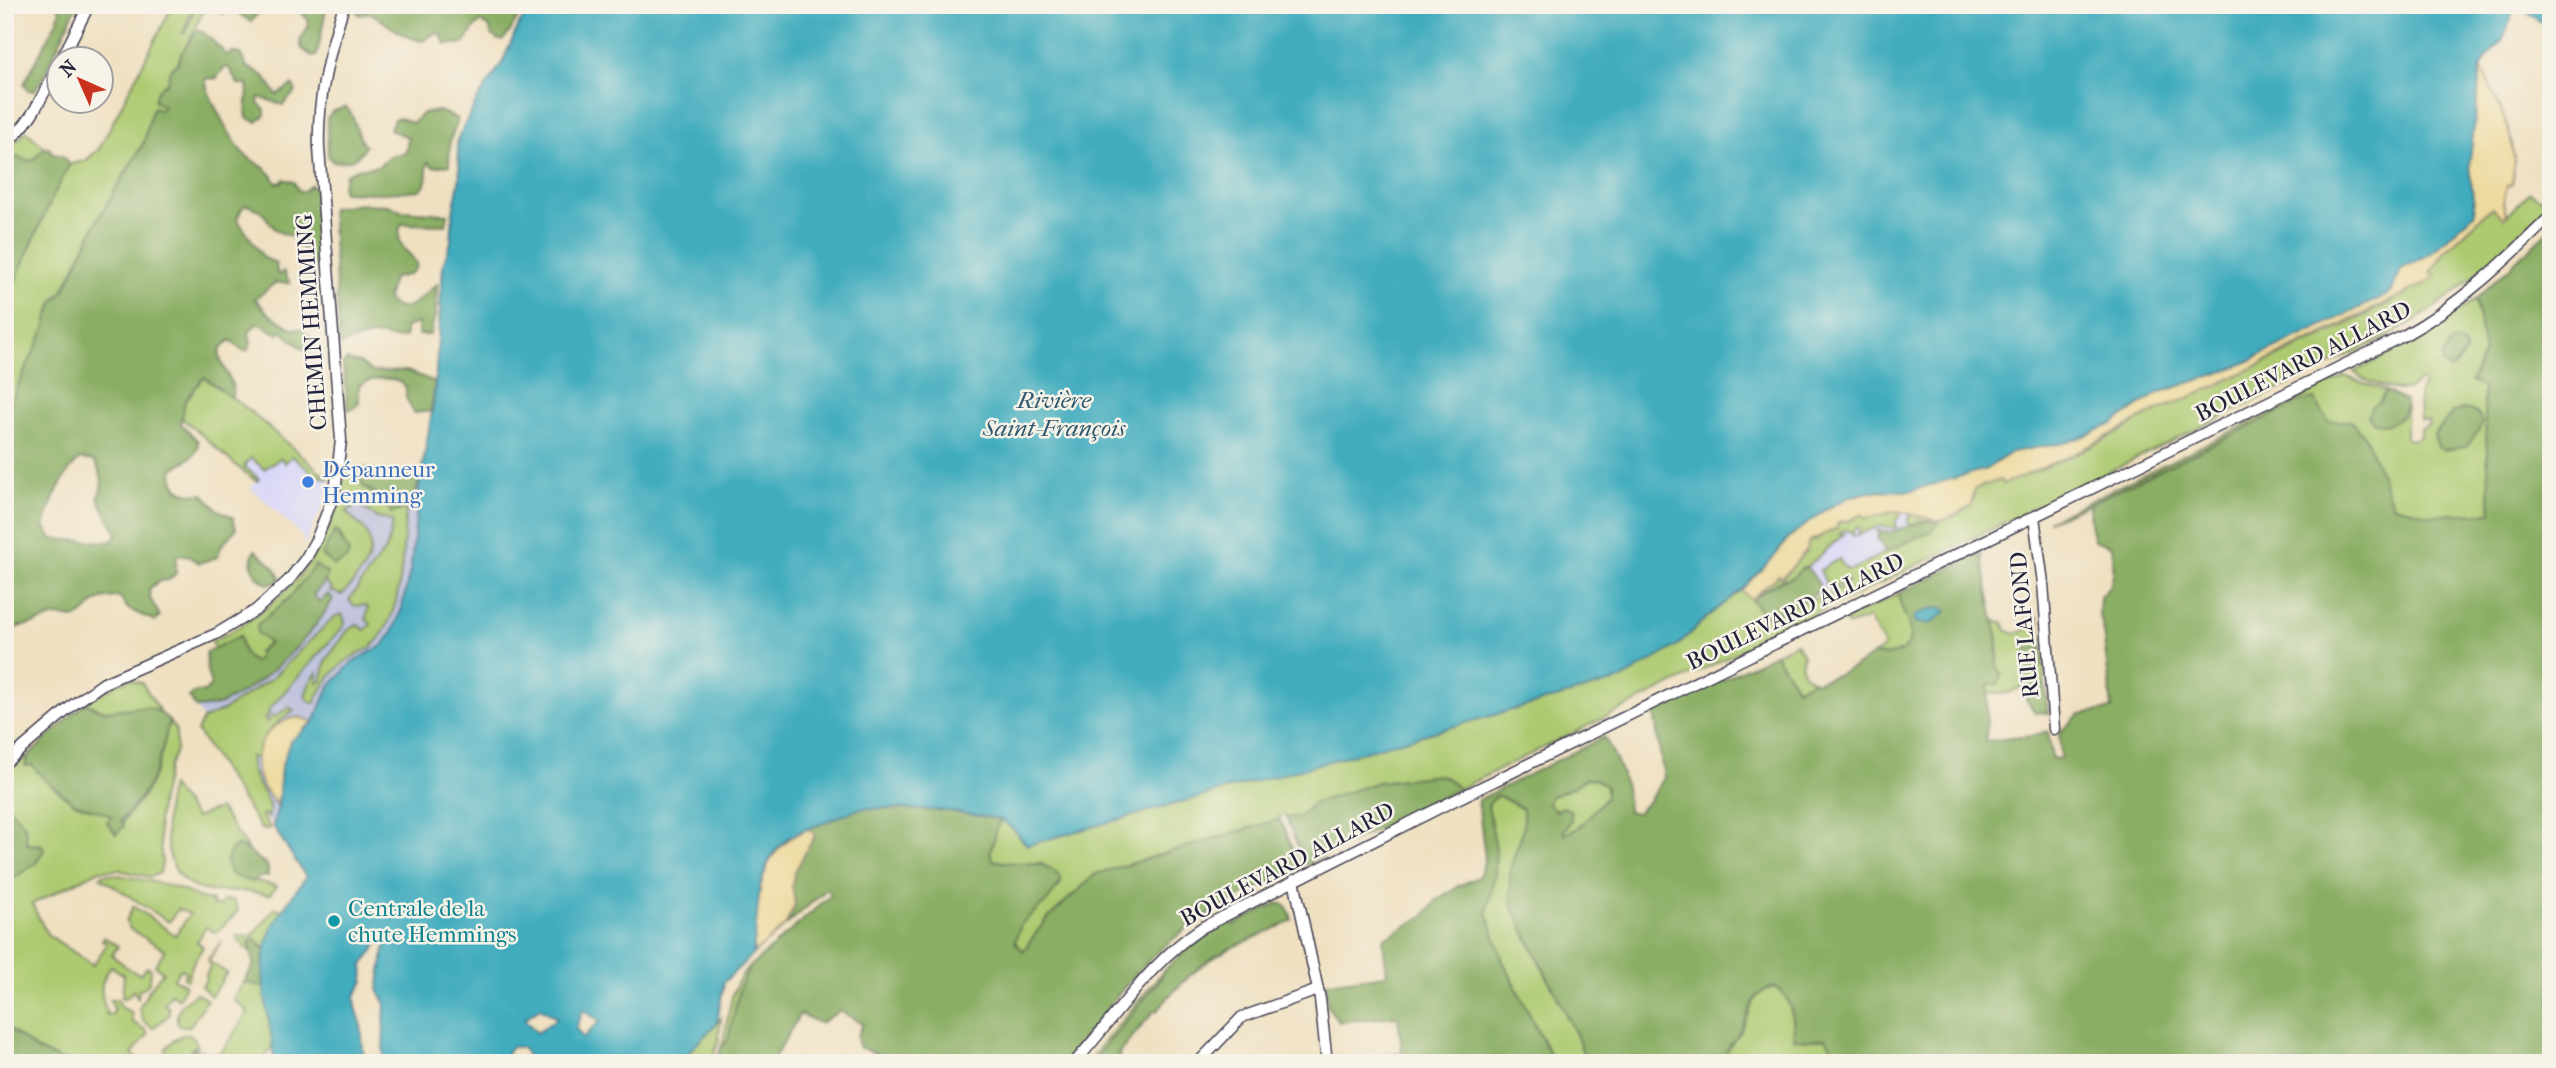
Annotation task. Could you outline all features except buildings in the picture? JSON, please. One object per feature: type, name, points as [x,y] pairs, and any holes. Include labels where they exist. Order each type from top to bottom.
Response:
[{"type":"street","points":[[68,46],[89,5]]},
{"type":"street","name":"CHEMIN HEMMING","points":[[5,763],[104,683],[216,634],[256,610],[295,573],[320,531],[335,492],[341,440],[318,130],[325,72],[344,6]]},
{"type":"street","points":[[5,143],[32,114],[46,88]]},
{"type":"street","name":"BOULEVARD ALLARD","points":[[1074,1063],[1142,980],[1175,947],[1203,927],[2420,327],[2480,284],[2551,216]]},
{"type":"street","name":"RUE LAFOND","points":[[2034,517],[2043,583],[2054,729]]},
{"type":"street","points":[[1294,880],[1318,990],[1327,1063]]},
{"type":"street","points":[[1198,1063],[1242,1017],[1318,990]]},
{"type":"shaded area","points":[[227,395],[330,480],[323,505],[304,545],[302,535],[251,488],[257,481],[181,418]]},
{"type":"shaded area","points":[[353,467],[420,476],[408,588],[392,633],[382,646],[353,661],[329,687],[314,722],[299,717],[264,790],[278,806],[273,826],[196,708],[236,684],[255,627],[315,565],[341,513]]},
{"type":"shaded area","points":[[1897,511],[1919,515],[1893,559],[1768,618],[1837,528]]},
{"type":"green space","points":[[57,5],[77,5],[58,46],[46,46],[46,71],[42,80],[34,91],[28,90],[24,84],[60,11]]},
{"type":"green space","points":[[173,5],[193,5],[183,33],[196,5],[205,5],[168,84],[163,108],[151,113],[144,142],[99,217],[63,291],[53,302],[44,331],[5,418],[5,303],[61,179],[70,164],[85,161],[99,149]]},
{"type":"green space","points":[[216,5],[264,5],[251,22],[232,9],[222,14]]},
{"type":"green space","points":[[292,5],[322,5],[326,9],[317,55],[313,57],[302,49],[300,41],[309,25],[307,18]]},
{"type":"green space","points":[[356,5],[525,5],[503,40],[498,40],[492,35],[489,26],[481,22],[464,44],[445,44],[442,36],[436,32],[424,41],[410,37],[369,12],[360,15],[355,9]]},
{"type":"green space","points":[[198,29],[227,55],[232,52],[240,54],[247,67],[264,76],[277,95],[292,85],[296,91],[283,105],[259,97],[258,103],[265,110],[265,115],[257,122],[247,118],[247,85],[238,84],[229,68],[225,67],[216,79],[205,80],[221,119],[244,154],[267,170],[276,183],[284,179],[294,182],[299,191],[304,191],[311,185],[315,191],[321,269],[290,236],[277,231],[257,209],[246,205],[237,219],[264,258],[276,263],[277,272],[280,275],[283,271],[290,283],[275,283],[255,299],[269,314],[293,329],[303,329],[313,338],[314,348],[311,351],[303,349],[282,331],[278,334],[256,324],[249,333],[251,343],[247,351],[240,349],[231,340],[223,346],[220,353],[220,360],[233,390],[231,398],[204,377],[185,401],[181,424],[198,441],[198,447],[193,455],[172,470],[174,483],[180,490],[190,494],[203,494],[218,510],[233,517],[236,529],[221,546],[218,557],[199,563],[187,555],[176,556],[176,573],[169,580],[159,581],[149,589],[150,598],[160,616],[155,621],[128,609],[120,597],[98,601],[77,618],[55,616],[5,630],[5,418],[44,331],[53,302],[64,291],[99,217],[144,142],[154,107],[160,110],[163,108],[163,105],[155,102],[156,93],[167,83],[170,70],[178,63]],"holes":[[[80,459],[94,461],[102,480],[98,498],[117,534],[111,542],[52,539],[44,526],[62,481]]]},
{"type":"green space","points":[[346,107],[365,146],[359,155],[352,159],[333,162],[328,156],[327,118],[333,111]]},
{"type":"green space","points":[[439,111],[458,119],[450,141],[449,165],[433,167],[428,162],[426,181],[420,190],[343,192],[346,174],[357,169],[379,166],[389,156],[406,153],[408,137],[390,130],[394,119],[400,118],[413,123],[423,113]]},
{"type":"green space","points":[[26,131],[45,148],[34,159],[27,161],[18,157],[5,159],[5,154]]},
{"type":"green space","points":[[45,148],[62,156],[70,164],[5,303],[5,159],[18,157],[27,161],[34,159]]},
{"type":"green space","points":[[2551,189],[2551,204],[2497,256],[2441,302],[2398,331],[1839,603],[1833,600],[1830,592],[1849,582],[1847,580],[1831,587],[1827,586],[1820,570],[1839,559],[1847,570],[1856,568],[1939,522],[1923,521],[1910,525],[1907,520],[1912,514],[1919,515],[1973,500],[1974,489],[2000,480],[2004,483],[2032,473],[2112,436],[2148,415],[2368,314],[2436,275],[2430,275],[2445,251],[2493,207],[2504,218],[2530,192],[2540,199]]},
{"type":"green space","points":[[358,204],[388,205],[401,211],[448,214],[446,225],[401,224],[399,238],[417,265],[410,273],[393,278],[387,299],[400,308],[407,307],[420,300],[437,284],[436,311],[430,335],[418,335],[418,323],[405,327],[405,337],[396,339],[373,336],[340,346],[331,208]]},
{"type":"green space","points":[[2551,228],[2551,1063],[1846,1063],[1835,1053],[1826,1038],[1794,1039],[1793,1016],[1789,1003],[1774,987],[1760,993],[1756,998],[1742,1029],[1729,1047],[1724,1063],[1587,1063],[1576,1034],[1512,906],[1510,872],[1523,831],[1524,816],[1522,808],[1497,795],[1488,805],[1496,850],[1495,873],[1487,913],[1503,961],[1554,1063],[1383,1063],[1382,1055],[1402,1053],[1398,1016],[1339,1022],[1328,1007],[1325,983],[1387,975],[1383,939],[1425,915],[1437,900],[1458,886],[1479,877],[1485,858],[1478,800],[1604,737],[1621,772],[1628,811],[1637,813],[1649,801],[1664,778],[1654,713],[1775,654],[1797,688],[1842,673],[1873,655],[1898,653],[1904,650],[1910,639],[1899,593],[1981,553],[1998,642],[1997,667],[2002,674],[1998,684],[1988,684],[1986,741],[2031,736],[2048,731],[2052,759],[2061,758],[2059,733],[2080,714],[2112,709],[2099,615],[2100,597],[2112,580],[2112,546],[2094,540],[2089,504],[2302,401],[2314,399],[2328,421],[2351,421],[2366,438],[2393,506],[2432,515],[2491,513],[2483,388],[2471,381],[2484,353],[2476,299]],"holes":[[[1586,778],[1596,779],[1606,787],[1606,798],[1582,824],[1565,834],[1563,831],[1570,822],[1570,810],[1563,807],[1556,811],[1548,804],[1550,797],[1574,787]]]},
{"type":"green space","points":[[2476,299],[2484,353],[2471,381],[2483,387],[2491,513],[2432,515],[2393,506],[2366,438],[2351,421],[2328,421],[2302,401],[2089,504],[2048,521],[2345,376],[2386,391],[2379,402],[2372,406],[2400,418],[2406,406],[2406,439],[2413,440],[2420,436],[2420,429],[2429,425],[2428,421],[2420,420],[2419,391],[2425,385],[2421,381],[2407,389],[2393,389],[2371,382],[2354,372],[2415,341]]},
{"type":"green space","points":[[2454,341],[2463,344],[2466,352],[2451,370],[2442,364],[2442,358]]},
{"type":"green space","points":[[346,360],[360,363],[373,372],[407,371],[435,382],[431,411],[414,413],[406,398],[406,387],[396,380],[384,378],[359,385],[359,403],[348,410],[343,364]]},
{"type":"green space","points":[[204,377],[246,408],[330,480],[315,475],[292,456],[285,463],[281,458],[264,469],[251,458],[244,466],[259,479],[257,481],[237,467],[181,418],[185,401]]},
{"type":"green space","points":[[2386,391],[2405,401],[2405,408],[2400,417],[2392,422],[2374,423],[2368,416],[2372,406],[2379,402]]},
{"type":"green space","points":[[2462,409],[2479,415],[2482,422],[2479,430],[2466,447],[2443,450],[2438,447],[2434,434],[2453,412]]},
{"type":"green space","points":[[353,467],[352,473],[368,491],[382,499],[391,513],[406,508],[400,582],[390,619],[382,634],[371,647],[346,661],[335,671],[325,683],[315,703],[305,696],[313,677],[318,672],[317,683],[321,682],[326,660],[349,629],[358,625],[365,630],[371,624],[366,619],[368,608],[365,605],[354,606],[349,600],[387,547],[393,521],[377,518],[358,503],[350,508],[347,512],[363,528],[370,547],[361,573],[342,595],[330,591],[332,589],[325,582],[327,573],[315,566],[289,598],[257,625],[258,633],[270,643],[258,652],[259,659],[254,662],[247,657],[240,636],[215,649],[211,642],[262,611],[283,594],[301,574],[329,528],[346,470]],"holes":[[[335,530],[340,534],[348,552],[322,555]]]},
{"type":"green space","points":[[353,467],[420,476],[415,495],[404,508],[391,513],[387,504],[382,504],[375,493],[363,486],[360,479],[352,473]]},
{"type":"green space","points":[[1903,512],[1896,521],[1896,528],[1879,526],[1857,535],[1860,530],[1858,527],[1853,531],[1853,535],[1848,530],[1842,531],[1840,534],[1844,534],[1807,567],[1792,578],[1780,581],[1751,599],[1779,575],[1783,578],[1807,550],[1808,542],[1816,540],[1841,521],[1846,522],[1862,514],[1865,518]]},
{"type":"green space","points":[[1923,521],[1940,521],[1932,531],[1886,552],[1877,538],[1880,536],[1877,530],[1891,532]]},
{"type":"green space","points":[[335,530],[349,552],[346,560],[334,566],[322,555]]},
{"type":"green space","points":[[255,550],[274,567],[280,577],[278,582],[267,584],[255,574],[252,561]]},
{"type":"green space","points":[[315,565],[327,573],[325,582],[313,595],[320,602],[328,594],[333,599],[312,629],[285,659],[239,695],[220,704],[196,708],[189,697],[196,692],[205,692],[211,685],[206,652],[240,636],[247,657],[254,662],[258,659],[258,653],[269,643],[257,633],[257,625],[289,598]]},
{"type":"green space","points":[[1807,567],[1819,584],[1819,590],[1814,595],[1768,618],[1751,599],[1781,581],[1792,578]]},
{"type":"green space","points":[[1741,590],[1768,618],[1808,598],[1809,601],[1822,596],[1826,609],[1459,789],[1449,779],[1439,775],[1378,782],[1312,804],[1299,817],[1279,816],[1278,820],[1096,874],[1045,921],[1023,951],[1015,942],[1021,924],[1060,886],[1042,863],[1007,864],[993,860],[990,852],[1000,819],[1027,845],[1620,680],[1678,645],[1708,616]]},
{"type":"green space","points":[[1899,593],[1900,604],[1910,630],[1908,645],[1898,653],[1873,655],[1884,645],[1869,618],[1849,625],[1845,620]]},
{"type":"green space","points":[[342,614],[345,622],[343,627],[268,710],[270,713],[264,719],[267,722],[272,716],[275,717],[289,707],[294,710],[270,730],[257,758],[250,757],[258,785],[269,808],[268,818],[265,814],[262,816],[270,828],[262,830],[197,731],[203,719],[222,711],[272,678],[334,617]]},
{"type":"green space","points":[[2038,617],[2043,648],[2027,649],[2027,656],[2040,667],[2044,663],[2045,685],[2030,687],[2027,684],[2009,693],[1987,693],[1998,662],[1995,621],[2003,622],[2007,630],[2014,634],[2026,630],[2026,621]]},
{"type":"green space","points":[[1796,643],[1803,655],[1802,671],[1815,681],[1797,688],[1775,654]]},
{"type":"green space","points":[[2043,648],[2044,663],[2028,675],[2026,649]]},
{"type":"green space","points":[[131,679],[142,683],[160,711],[141,707],[105,711],[85,703],[117,684]]},
{"type":"green space","points":[[2038,684],[2045,685],[2048,713],[2035,712],[2026,699],[2025,692]]},
{"type":"green space","points":[[85,703],[106,711],[147,707],[162,714],[169,721],[154,775],[141,797],[121,820],[124,826],[116,834],[107,822],[111,817],[107,814],[74,803],[44,779],[32,765],[25,766],[28,756]]},
{"type":"green space","points":[[169,721],[176,730],[176,750],[169,766],[158,822],[162,863],[160,873],[150,877],[119,870],[100,870],[32,904],[47,934],[93,965],[107,944],[102,940],[104,937],[118,946],[112,955],[130,970],[140,974],[147,967],[151,969],[149,982],[139,990],[138,998],[133,990],[128,997],[122,998],[124,975],[111,966],[102,984],[107,1015],[113,1014],[114,1008],[110,1000],[117,999],[122,1008],[131,1012],[133,1022],[148,1034],[132,1054],[145,1063],[69,1063],[37,1050],[5,1026],[5,884],[36,863],[42,845],[27,844],[25,826],[5,804],[5,771],[28,756],[25,760],[64,796],[111,817],[107,822],[116,834],[152,781]]},
{"type":"green space","points":[[1439,775],[1449,779],[1459,789],[1305,865],[1286,818],[1299,817],[1312,804],[1378,782]]},
{"type":"green space","points":[[1586,778],[1596,779],[1606,787],[1606,798],[1582,824],[1565,834],[1563,831],[1571,819],[1570,810],[1551,809],[1548,804],[1550,797],[1574,787]]},
{"type":"green space","points":[[171,786],[196,818],[220,809],[251,854],[245,848],[252,882],[276,886],[270,895],[242,891],[206,891],[185,881],[176,870],[167,843],[166,812]]},
{"type":"green space","points":[[1497,795],[1522,809],[1525,816],[1523,832],[1511,866],[1524,932],[1576,1034],[1587,1063],[1554,1063],[1503,961],[1487,913],[1496,850],[1488,805]]},
{"type":"green space","points":[[6,804],[25,826],[27,844],[42,845],[44,850],[36,863],[5,884]]},
{"type":"green space","points":[[861,808],[947,811],[1000,819],[990,852],[993,860],[1041,865],[1056,873],[1062,881],[1047,901],[1021,924],[1015,942],[1023,951],[1045,921],[1096,874],[1280,819],[1300,867],[1210,914],[1161,949],[1134,976],[1062,1063],[900,1063],[859,1047],[857,1037],[863,1024],[840,1011],[820,1023],[800,1014],[771,1063],[716,1063],[721,1048],[728,1040],[740,987],[751,966],[831,895],[827,889],[785,926],[795,905],[792,886],[794,873],[815,835],[809,829]]},
{"type":"green space","points":[[238,845],[266,864],[268,876],[259,877],[252,882],[231,875],[226,862],[232,848]]},
{"type":"green space","points":[[104,874],[170,886],[213,901],[212,905],[220,906],[224,900],[234,901],[238,911],[216,933],[206,927],[197,941],[203,947],[187,980],[183,977],[186,972],[181,969],[173,979],[185,984],[179,999],[171,994],[164,1004],[169,1008],[169,1015],[153,1028],[143,1021],[139,1008],[163,972],[155,965],[165,950],[130,929],[126,922],[133,906],[175,935],[190,914],[178,909],[169,922],[100,877]]},
{"type":"green space","points":[[1277,903],[1286,906],[1292,920],[1207,962],[1155,1010],[1118,1054],[1120,1056],[1115,1063],[1092,1063],[1161,978],[1164,970],[1188,949],[1228,923],[1233,925]]},
{"type":"green space","points":[[276,907],[282,911],[265,949],[249,943],[253,953],[236,937],[252,936]]},
{"type":"green space","points":[[253,938],[265,949],[264,987],[244,982],[254,965],[249,943]]},
{"type":"green space","points":[[208,961],[227,973],[211,996],[201,986],[210,967]]},
{"type":"green space","points":[[751,966],[740,987],[728,1040],[721,1048],[733,993],[743,974]]},
{"type":"green space","points":[[1164,970],[1161,978],[1092,1063],[1087,1063]]},
{"type":"green space","points":[[244,982],[264,987],[273,1045],[262,1063],[174,1063],[165,1050],[183,1035],[192,1036],[197,1047],[193,1047],[184,1062],[194,1049],[217,1054],[223,1050],[248,1012],[233,999]]},
{"type":"green space","points":[[1774,987],[1784,992],[1794,1020],[1809,1040],[1826,1038],[1835,1053],[1846,1063],[1724,1063],[1729,1047],[1742,1029],[1756,998],[1760,993]]},
{"type":"green space","points":[[197,993],[207,1000],[190,1026],[180,1026],[177,1023],[179,1009]]},
{"type":"green space","points":[[721,1018],[718,1043],[711,1063],[706,1063],[702,1054],[690,1063],[679,1063]]},
{"type":"green space","points":[[5,1026],[37,1050],[69,1063],[5,1063]]},
{"type":"sand","points":[[2481,68],[2507,124],[2511,139],[2514,169],[2512,184],[2507,186],[2503,203],[2507,215],[2504,218],[2492,207],[2445,251],[2430,274],[2437,275],[2427,283],[2209,389],[2152,413],[2074,454],[2004,484],[2000,480],[1974,489],[1971,505],[1956,515],[1940,521],[1897,511],[1865,518],[1862,514],[1846,522],[1841,521],[1837,528],[1808,542],[1807,550],[1782,578],[1779,575],[1751,599],[1741,590],[1800,528],[1822,511],[1847,498],[1887,492],[1986,469],[2012,452],[2069,442],[2112,424],[2158,393],[2234,368],[2391,293],[2401,269],[2430,254],[2475,213],[2469,166]]},
{"type":"sand","points":[[299,717],[314,722],[304,729],[281,768],[278,806],[264,789],[259,777],[257,753],[267,734],[276,726]]},
{"type":"sand","points":[[809,829],[815,835],[794,873],[792,886],[795,905],[785,926],[753,954],[758,898],[768,864],[791,838]]},
{"type":"water","name":"Rivière Saint-François","points":[[532,5],[2515,5],[2503,40],[2485,59],[2481,68],[2469,166],[2475,213],[2430,254],[2401,269],[2391,293],[2234,368],[2158,393],[2112,424],[2069,442],[2012,452],[1986,469],[1910,491],[1873,491],[1849,497],[1828,508],[1789,537],[1773,558],[1741,590],[1708,616],[1678,645],[1620,680],[1027,845],[1000,819],[911,809],[861,808],[797,833],[775,851],[767,865],[760,887],[753,954],[724,982],[717,1023],[679,1062],[532,1063],[522,1047],[512,1047],[507,1052],[509,1063],[385,1063],[385,1002],[378,990],[386,932],[363,965],[364,981],[355,996],[361,1023],[364,1063],[274,1063],[263,978],[266,945],[279,914],[306,877],[273,826],[278,806],[281,768],[290,741],[314,722],[329,687],[353,661],[382,646],[392,633],[401,611],[411,566],[419,487],[434,400],[443,265],[451,241],[453,211],[460,177],[457,140],[477,100],[502,63],[519,24]],"holes":[[[540,1008],[557,1018],[537,1033],[524,1019]],[[583,1010],[600,1021],[583,1038],[576,1028]]]},
{"type":"water","points":[[2519,5],[2539,5],[2551,16],[2551,30]]},
{"type":"water","points":[[1940,607],[1947,611],[1930,624],[1917,623],[1914,619],[1916,614]]},
{"type":"place","name":"Dépanneur Hemming","points":[[308,482]]},
{"type":"place","name":"Centrale de la chute Hemmings","points":[[334,921]]}]
